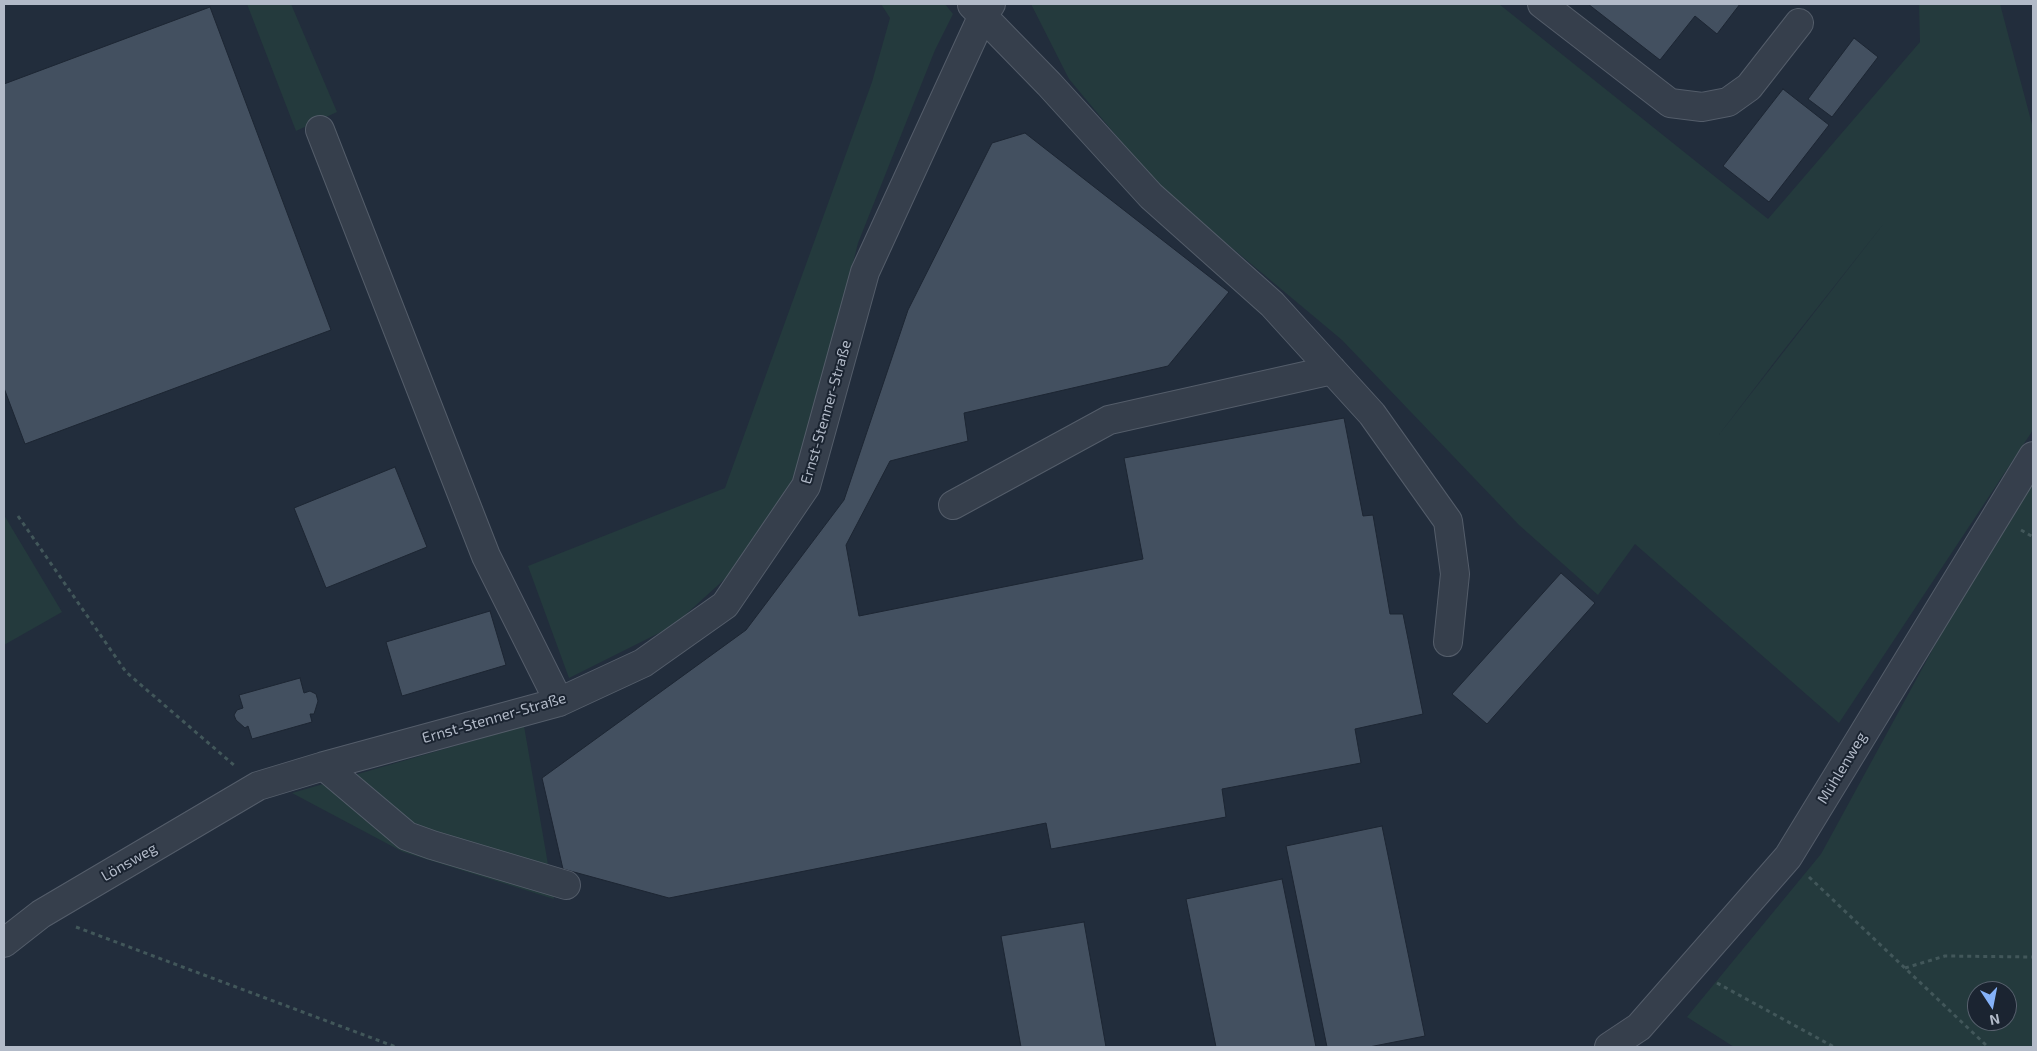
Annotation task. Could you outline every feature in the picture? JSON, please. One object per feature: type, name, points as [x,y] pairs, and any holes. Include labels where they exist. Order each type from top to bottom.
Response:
[{"type":"street","points":[[1542,4],[1670,103],[1702,107],[1728,102],[1749,87],[1799,23]]},
{"type":"street","points":[[982,8],[1048,84],[1151,196],[1272,304],[1372,414],[1448,521],[1455,574],[1448,642]]},
{"type":"street","name":"Ernst-Stenner-Straße","points":[[258,786],[324,766],[559,702],[643,664],[725,605],[806,486],[866,272],[982,8]]},
{"type":"street","points":[[320,130],[486,556],[559,702]]},
{"type":"street","points":[[953,505],[1109,420],[1332,370]]},
{"type":"street","name":"Mühlenweg","points":[[1609,1047],[1639,1027],[1788,857],[2033,456]]},
{"type":"street","points":[[324,766],[407,836],[566,885]]},
{"type":"street","name":"Lönsweg","points":[[4,942],[41,914],[258,786]]},
{"type":"path","points":[[18,516],[126,672],[258,786]]},
{"type":"path","points":[[1788,857],[1988,1047]]},
{"type":"path","points":[[41,914],[396,1047]]},
{"type":"path","points":[[1904,968],[1945,956],[2033,957]]},
{"type":"path","points":[[1690,968],[1834,1047]]},
{"type":"green space","points":[[247,4],[291,4],[337,112],[296,131]]},
{"type":"green space","points":[[881,4],[945,4],[953,14],[935,50],[858,243],[800,474],[727,577],[673,626],[569,678],[528,566],[725,488],[872,82],[890,18]]},
{"type":"green space","points":[[1031,4],[1499,4],[1768,219],[1920,42],[1919,4],[2000,4],[2033,128],[2033,430],[1839,723],[1635,544],[1598,595],[1519,525],[1342,340],[1158,186],[1069,79]],"holes":[[[1885,222],[1718,436],[1783,351]]]},
{"type":"green space","points":[[2033,471],[2033,1047],[1734,1047],[1687,1017],[1821,854],[2000,526]]},
{"type":"green space","points":[[4,515],[62,612],[4,645]]},
{"type":"green space","points":[[524,726],[554,899],[403,852],[292,793]]},
{"type":"building","points":[[1588,4],[1740,4],[1717,34],[1695,16],[1660,60]]},
{"type":"building","points":[[210,7],[331,330],[25,444],[4,388],[4,84]]},
{"type":"building","points":[[1854,38],[1878,57],[1832,117],[1808,99]]},
{"type":"building","points":[[1783,89],[1829,125],[1769,202],[1723,166]]},
{"type":"building","points":[[1025,133],[1229,292],[1168,366],[964,413],[968,441],[890,461],[846,545],[859,616],[1143,559],[1124,458],[1344,418],[1363,516],[1373,515],[1390,614],[1403,614],[1423,714],[1355,729],[1361,763],[1222,789],[1226,817],[1051,849],[1046,823],[669,898],[563,869],[542,778],[746,630],[844,500],[908,310],[992,143]]},
{"type":"building","points":[[395,467],[427,547],[326,588],[294,508]]},
{"type":"building","points":[[1561,573],[1595,603],[1487,724],[1452,694]]},
{"type":"building","points":[[490,611],[506,665],[402,696],[386,642]]},
{"type":"building","points":[[300,678],[304,693],[310,691],[316,694],[318,701],[314,714],[310,714],[312,722],[252,739],[248,726],[245,728],[236,720],[234,715],[237,710],[243,708],[239,695]]},
{"type":"building","points":[[1382,826],[1425,1036],[1369,1047],[1327,1047],[1286,846]]},
{"type":"building","points":[[1282,879],[1316,1047],[1216,1047],[1186,899]]},
{"type":"building","points":[[1084,922],[1106,1047],[1021,1047],[1001,936]]}]
